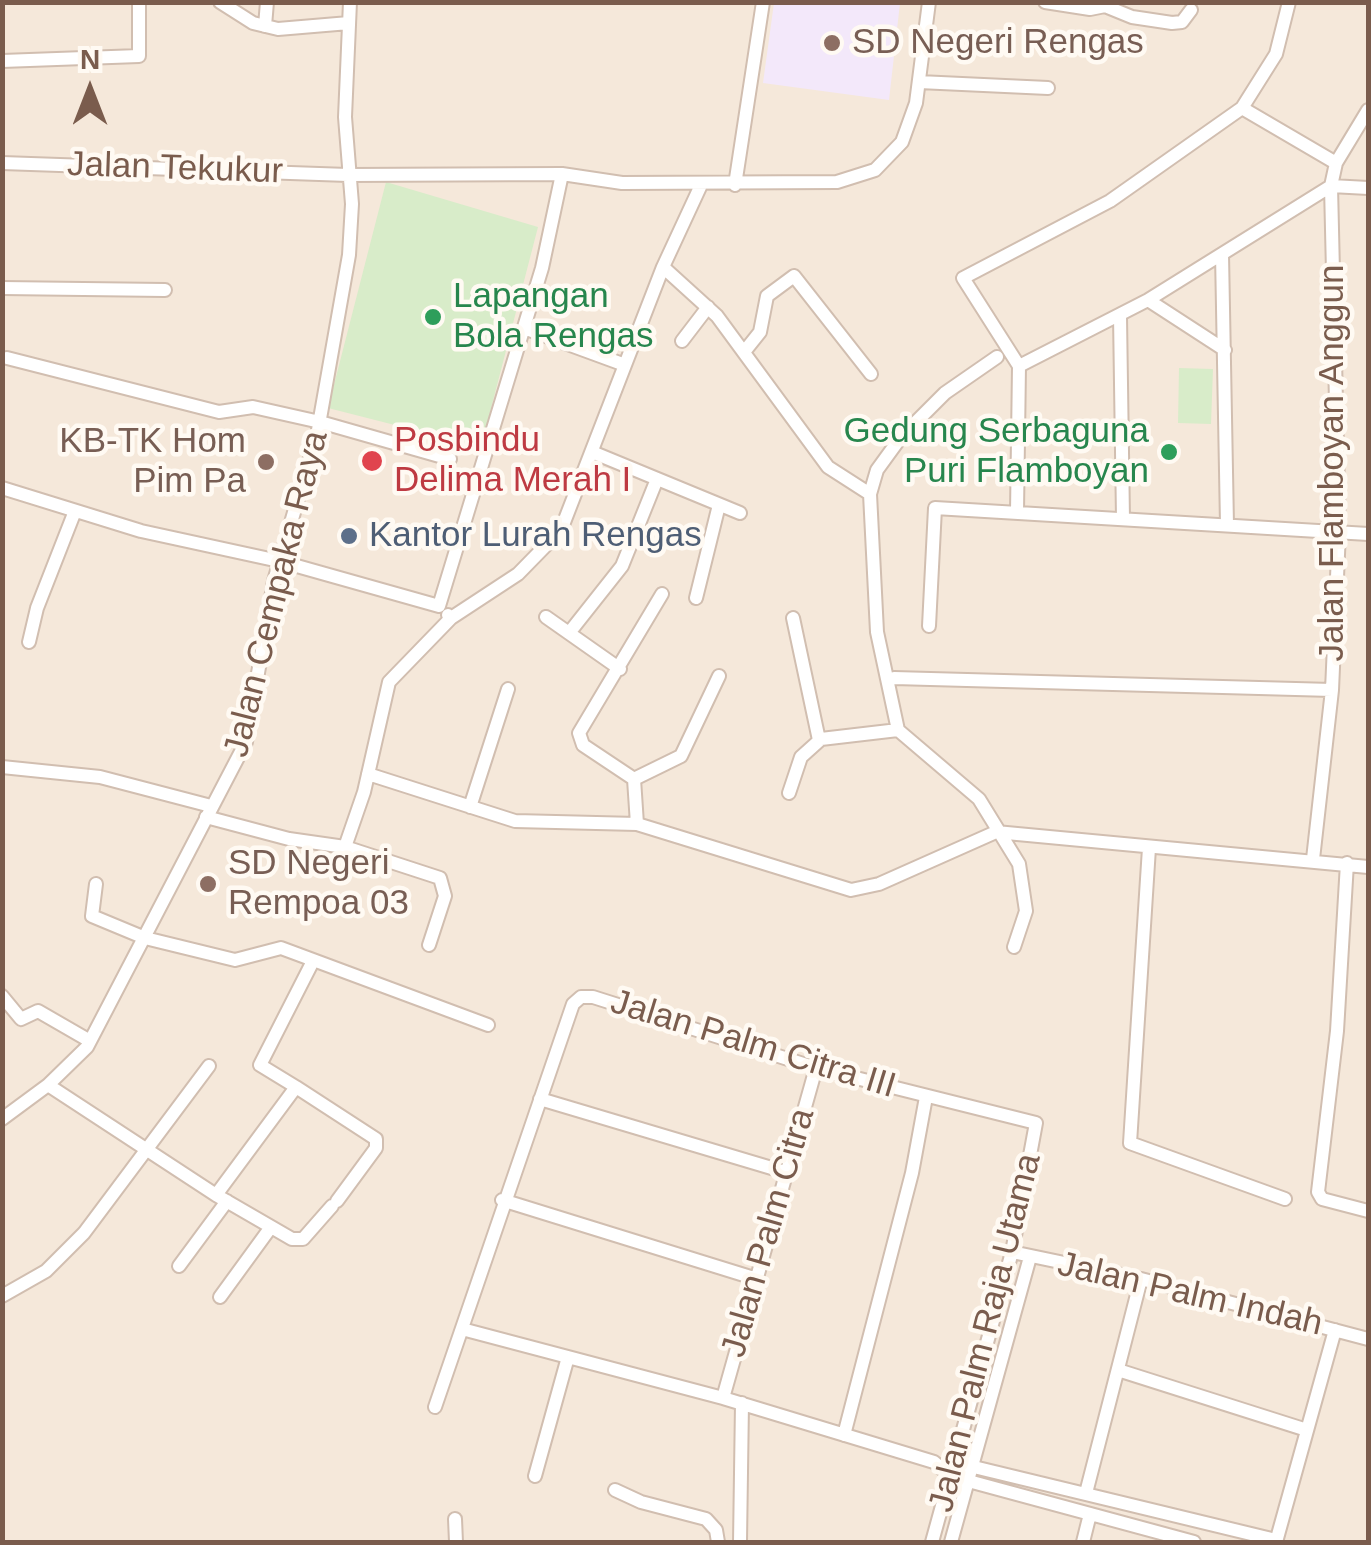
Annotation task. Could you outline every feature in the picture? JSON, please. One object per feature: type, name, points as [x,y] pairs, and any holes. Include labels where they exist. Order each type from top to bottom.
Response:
[{"type":"street","points":[[2,62],[139,56],[139,2]]},
{"type":"street","points":[[220,2],[264,26],[310,29],[349,23]]},
{"type":"street","points":[[264,26],[266,2]]},
{"type":"street","name":"Jalan Cempaka Raya","points":[[2,1119],[48,1085],[90,1042],[246,742],[279,562],[320,422],[349,255],[350,2]]},
{"type":"street","points":[[736,184],[763,2]]},
{"type":"street","name":"Jalan Tekukur","points":[[2,163],[348,175],[439,171],[562,174],[622,183],[836,182],[875,170],[902,142],[920,82],[928,2]]},
{"type":"street","points":[[1046,2],[1090,9],[1106,4],[1132,17],[1172,23],[1182,22],[1191,10]]},
{"type":"street","points":[[1018,512],[1019,366],[964,278],[1110,201],[1242,108],[1276,54],[1289,2]]},
{"type":"street","points":[[920,82],[1048,88]]},
{"type":"street","points":[[1242,108],[1336,163]]},
{"type":"street","name":"Jalan Flamboyan Anggun","points":[[1313,858],[1332,690],[1339,532],[1331,186],[1336,163],[1368,110]]},
{"type":"street","points":[[440,606],[524,328],[562,174]]},
{"type":"street","points":[[345,847],[368,774],[388,682],[452,618],[518,574],[560,530],[664,267],[702,184]]},
{"type":"street","points":[[1019,366],[1148,300],[1331,186],[1368,188]]},
{"type":"street","points":[[1222,254],[1227,525]]},
{"type":"street","points":[[664,267],[708,307],[828,467],[870,494]]},
{"type":"street","points":[[744,352],[758,336],[767,296],[794,276],[871,374]]},
{"type":"street","points":[[2,288],[165,290]]},
{"type":"street","points":[[1148,300],[1225,350]]},
{"type":"street","points":[[682,341],[708,307]]},
{"type":"street","points":[[1120,316],[1123,518]]},
{"type":"street","points":[[524,328],[625,364]]},
{"type":"street","points":[[997,357],[946,394],[901,437],[877,470],[870,494],[877,632],[898,730],[949,778],[979,799],[1019,864],[1024,928],[1014,947]]},
{"type":"street","points":[[7,358],[219,412],[253,407],[320,422],[450,459]]},
{"type":"street","points":[[592,452],[740,514]]},
{"type":"street","points":[[569,633],[622,566],[657,479]]},
{"type":"street","points":[[2,488],[140,530],[279,562],[440,606],[452,618]]},
{"type":"street","points":[[696,598],[718,504]]},
{"type":"street","points":[[928,626],[933,511],[940,508],[1368,534]]},
{"type":"street","points":[[29,642],[37,608],[75,510]]},
{"type":"street","points":[[638,824],[634,779],[579,740],[662,594]]},
{"type":"street","points":[[546,617],[620,670]]},
{"type":"street","points":[[794,618],[818,740]]},
{"type":"street","points":[[634,779],[681,756],[719,676]]},
{"type":"street","points":[[894,678],[1332,690]]},
{"type":"street","points":[[470,807],[508,689]]},
{"type":"street","points":[[789,793],[802,757],[818,740],[898,730]]},
{"type":"street","points":[[2,767],[100,777],[289,839],[345,847],[440,878],[445,896],[429,945]]},
{"type":"street","points":[[368,774],[514,821],[638,824],[851,890],[879,884],[996,832],[1150,848],[1313,858],[1368,867]]},
{"type":"street","points":[[1150,848],[1130,1143],[1285,1198]]},
{"type":"street","points":[[1348,863],[1336,1046],[1318,1192],[1322,1199],[1368,1211]]},
{"type":"street","points":[[96,884],[92,916],[145,938],[235,960],[282,948],[488,1025]]},
{"type":"street","points":[[48,1085],[221,1198],[271,1228],[303,1239],[376,1148],[376,1139],[260,1065],[314,961]]},
{"type":"street","points":[[2,996],[21,1019],[38,1011],[90,1042]]},
{"type":"street","name":"Jalan Palm Citra III","points":[[435,1407],[502,1200],[572,1004],[581,997],[816,1068],[1036,1123]]},
{"type":"street","points":[[2,1296],[46,1270],[84,1233],[209,1066]]},
{"type":"street","name":"Jalan Palm Citra","points":[[723,1398],[816,1068]]},
{"type":"street","points":[[179,1266],[296,1087]]},
{"type":"street","points":[[844,1435],[912,1173],[926,1097]]},
{"type":"street","points":[[540,1099],[785,1172]]},
{"type":"street","name":"Jalan Palm Raja Utama","points":[[932,1542],[1012,1252],[1036,1123]]},
{"type":"street","points":[[502,1200],[756,1279]]},
{"type":"street","points":[[220,1297],[271,1228]]},
{"type":"street","name":"Jalan Palm Indah","points":[[1012,1252],[1141,1279],[1368,1338]]},
{"type":"street","name":"Jalan Palm Raja Utama","points":[[951,1542],[1030,1257]]},
{"type":"street","points":[[1086,1492],[1141,1279]]},
{"type":"street","points":[[462,1330],[723,1398],[934,1462],[955,1460],[1276,1541],[1335,1330]]},
{"type":"street","points":[[535,1476],[568,1357]]},
{"type":"street","points":[[1118,1370],[1308,1430]]},
{"type":"street","points":[[740,1542],[742,1404]]},
{"type":"street","points":[[934,1462],[950,1476],[1194,1542]]},
{"type":"street","points":[[614,1490],[640,1502],[706,1518],[716,1530],[718,1542]]},
{"type":"street","points":[[1083,1542],[1090,1514]]},
{"type":"street","points":[[455,1518],[456,1542]]},
{"type":"shaded area","points":[[3,3],[1368,3],[1368,1542],[3,1542]]},
{"type":"shaded area","name":"SD Negeri Rengas","points":[[774,3],[900,3],[889,100],[763,83]]},
{"type":"green space","name":"Lapangan Bola Rengas","points":[[386,182],[538,227],[481,447],[328,408]]},
{"type":"green space","points":[[1179,368],[1213,369],[1211,424],[1178,423]]},
{"type":"place","name":"SD Negeri Rengas","points":[[832,43]]},
{"type":"place","name":"Lapangan Bola Rengas","points":[[433,317]]},
{"type":"place","name":"Gedung Serbaguna Puri Flamboyan","points":[[1169,452]]},
{"type":"place","name":"Posbindu Delima Merah I","points":[[372,461]]},
{"type":"place","name":"KB-TK Hom Pim Pa","points":[[266,462]]},
{"type":"place","name":"Kantor Lurah Rengas","points":[[349,536]]},
{"type":"place","name":"SD Negeri Rempoa 03","points":[[208,884]]}]
